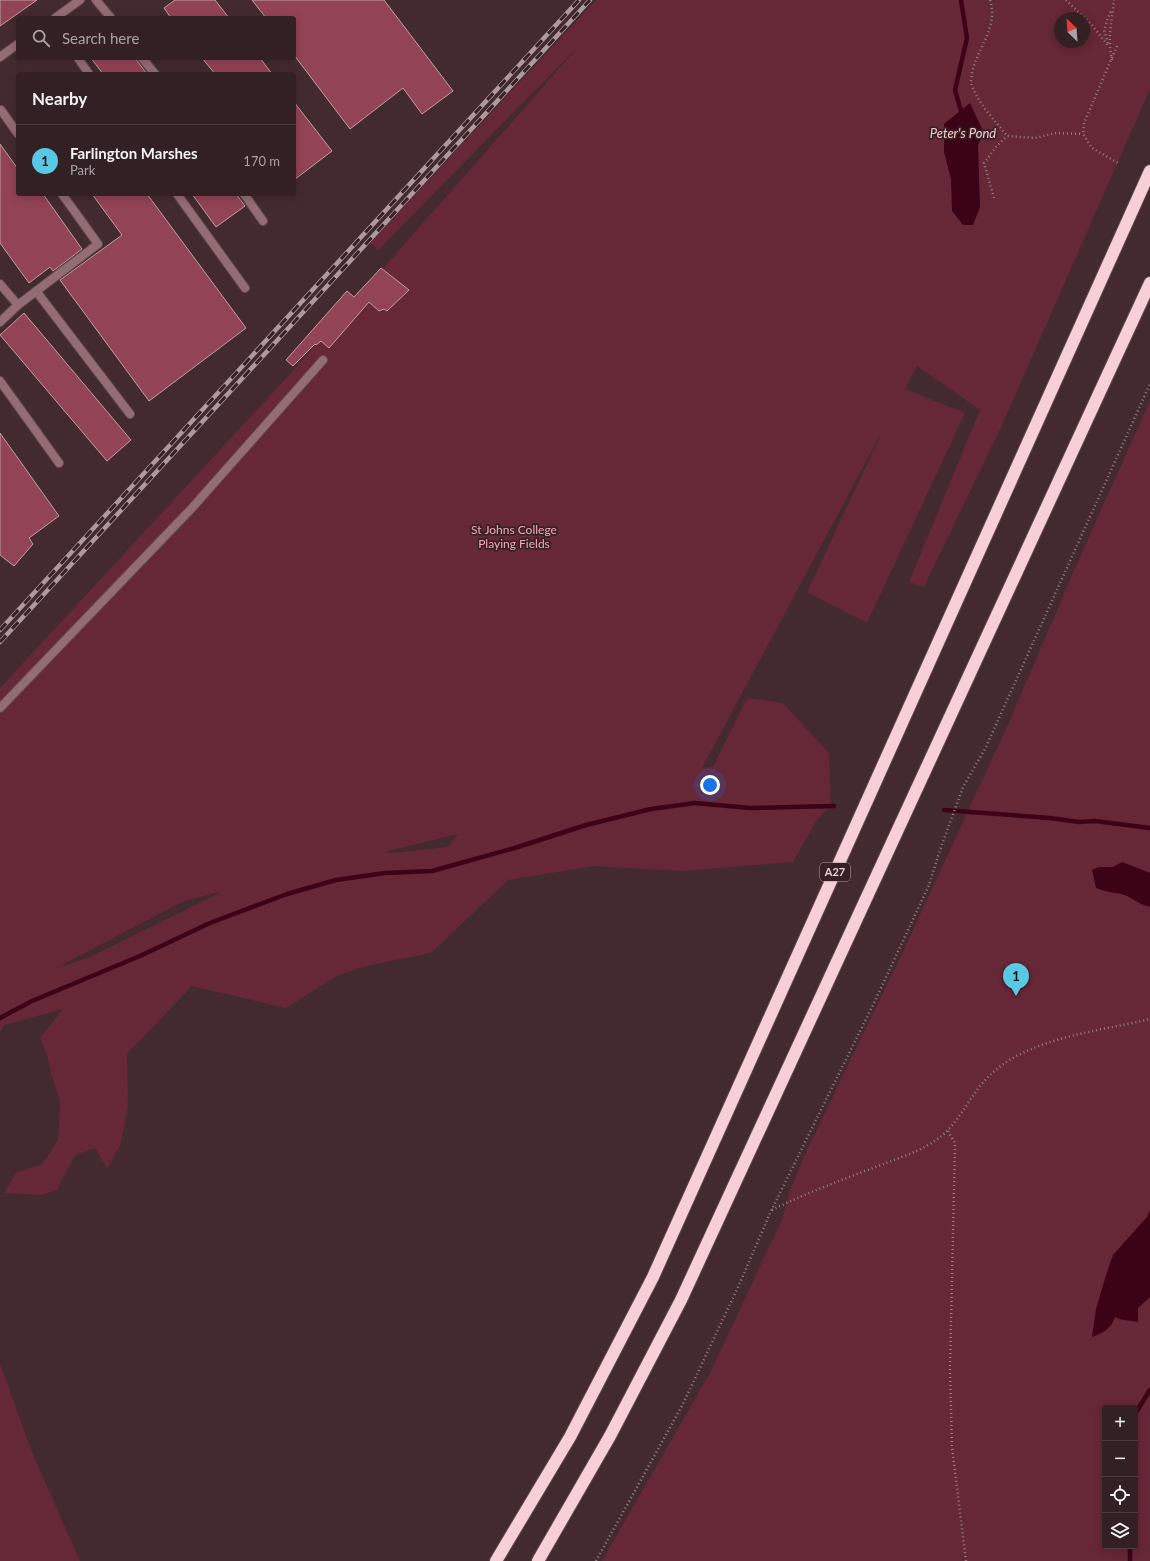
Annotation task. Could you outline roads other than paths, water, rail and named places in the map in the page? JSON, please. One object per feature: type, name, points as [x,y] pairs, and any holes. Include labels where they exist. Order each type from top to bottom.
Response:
[{"type":"highway","name":"A27","points":[[496,1561],[570,1437],[653,1277],[1150,171]]},
{"type":"highway","points":[[538,1561],[610,1436],[681,1300],[1150,283]]},
{"type":"street","points":[[58,16],[80,0]]},
{"type":"street","points":[[96,0],[109,16]]},
{"type":"street","points":[[0,57],[16,45]]},
{"type":"street","points":[[79,60],[88,72]]},
{"type":"street","points":[[144,60],[152,72]]},
{"type":"street","points":[[1,110],[16,131]]},
{"type":"street","points":[[0,322],[18,305],[98,244],[63,196]]},
{"type":"street","points":[[178,196],[246,288]]},
{"type":"street","points":[[245,196],[263,221]]},
{"type":"street","points":[[0,284],[18,305]]},
{"type":"street","points":[[36,292],[130,414]]},
{"type":"street","points":[[0,708],[201,498],[323,360]]},
{"type":"street","points":[[0,381],[59,463]]},
{"type":"water","name":"Peter's Pond","points":[[970,103],[984,133],[978,145],[980,207],[973,225],[963,225],[952,211],[951,179],[944,152],[944,124]]},
{"type":"water","points":[[1122,862],[1150,873],[1150,907],[1127,896],[1096,888],[1092,870],[1099,867],[1113,867]]},
{"type":"water","points":[[1150,1210],[1150,1297],[1138,1308],[1138,1322],[1123,1320],[1115,1317],[1111,1325],[1106,1330],[1092,1337],[1096,1309],[1113,1255],[1147,1217]]},
{"type":"waterway","points":[[961,0],[967,38],[955,90],[961,111]]},
{"type":"waterway","points":[[0,1018],[32,1001],[140,956],[210,923],[287,894],[336,880],[385,873],[432,871],[518,847],[586,825],[651,809],[695,803],[750,808],[834,806]]},
{"type":"waterway","points":[[944,810],[1050,818],[1079,822],[1095,821],[1150,828]]},
{"type":"waterway","points":[[1138,1409],[1150,1390]]},
{"type":"waterway","points":[[1130,1549],[1130,1561]]},
{"type":"railway","points":[[0,630],[579,0]]},
{"type":"railway","points":[[0,642],[590,0]]},
{"type":"place","name":"Farlington Marshes","points":[[1016,996]]},
{"type":"park label","name":"St Johns College Playing Fields","points":[[514,537]]}]
